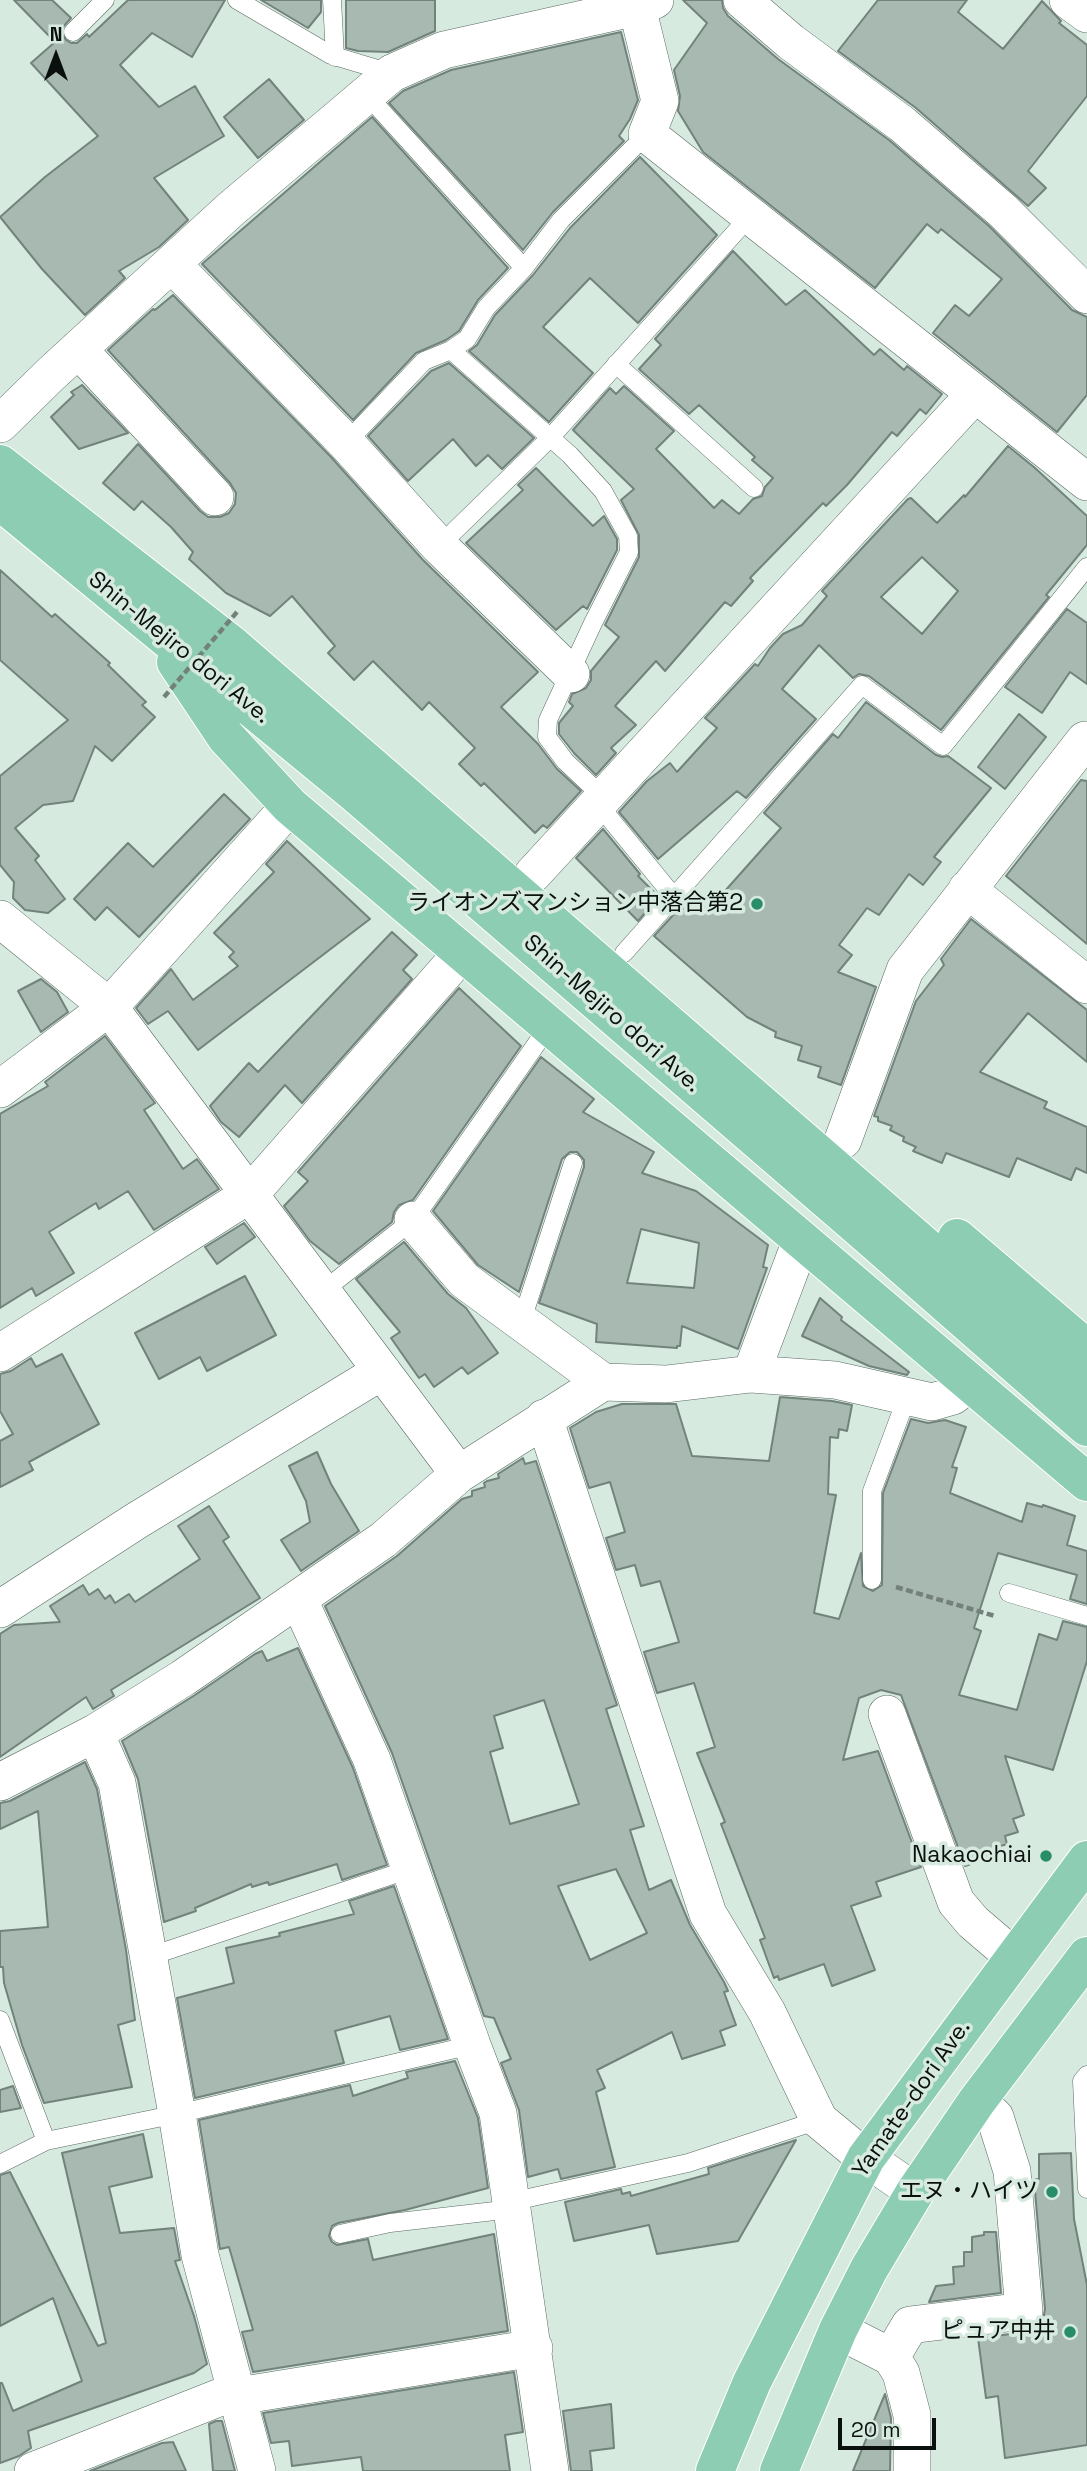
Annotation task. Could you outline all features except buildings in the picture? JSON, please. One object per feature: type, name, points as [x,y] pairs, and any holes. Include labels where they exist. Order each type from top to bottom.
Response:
[{"type":"main road","name":"Shin-Mejiro dori Ave.","points":[[0,464],[235,629],[1087,1387]]},
{"type":"main road","name":"Shin-Mejiro dori Ave.","points":[[0,501],[356,794],[1087,1427]]},
{"type":"main road","points":[[151,625],[226,737],[290,806],[1087,1482]]},
{"type":"main road","points":[[235,629],[533,874],[1087,1349]]},
{"type":"main road","name":"Yamate-dori Ave.","points":[[715,2471],[752,2382],[866,2158],[1087,1860]]},
{"type":"main road","points":[[779,2471],[838,2330],[869,2269],[915,2192],[977,2101],[1087,1956]]},
{"type":"street","points":[[742,0],[791,42],[902,124],[1003,211],[1087,295]]},
{"type":"street","points":[[1068,0],[1087,15]]},
{"type":"street","points":[[5,409],[78,349],[232,209],[379,84],[444,50],[646,4],[660,101],[647,134],[1087,482]]},
{"type":"street","points":[[172,264],[346,443],[439,546],[571,674]]},
{"type":"street","points":[[78,349],[215,497]]},
{"type":"street","points":[[533,874],[975,394]]},
{"type":"street","points":[[843,1140],[905,970],[1085,740],[1087,741]]},
{"type":"street","points":[[0,1089],[108,1007],[290,806]]},
{"type":"street","points":[[967,889],[1087,985]]},
{"type":"street","points":[[0,919],[108,1007],[459,1474]]},
{"type":"street","points":[[0,1353],[250,1194],[462,953]]},
{"type":"street","points":[[413,1220],[464,1280],[603,1382]]},
{"type":"street","points":[[751,1374],[802,1241]]},
{"type":"street","points":[[0,1609],[136,1521],[382,1371]]},
{"type":"street","points":[[0,1782],[95,1733],[183,1678],[383,1540],[459,1474],[603,1382],[666,1384],[751,1374],[835,1380],[932,1402],[953,1396],[969,1382]]},
{"type":"street","points":[[544,1418],[708,1914],[767,2012],[819,2120],[866,2158],[915,2192]]},
{"type":"street","points":[[299,1600],[372,1760],[498,2113],[550,2471]]},
{"type":"street","points":[[887,1714],[956,1902],[973,1922],[1014,1957]]},
{"type":"street","points":[[95,1733],[117,1783],[200,2255],[257,2471]]},
{"type":"street","points":[[891,2357],[910,2325],[1024,2311],[1012,2171],[995,2117],[977,2101]]},
{"type":"street","points":[[838,2330],[891,2357],[901,2373],[912,2415],[912,2471]]},
{"type":"street","points":[[33,2471],[72,2464],[237,2393],[534,2348]]},
{"type":"lane","points":[[73,32],[105,0]]},
{"type":"lane","points":[[237,0],[379,84],[524,268]]},
{"type":"lane","points":[[332,0],[335,57]]},
{"type":"lane","points":[[346,443],[424,360],[451,350],[467,339],[486,308],[524,268],[561,220],[647,134]]},
{"type":"lane","points":[[439,546],[550,438],[750,216]]},
{"type":"lane","points":[[451,350],[570,455],[603,491],[628,536],[629,552],[548,720],[547,737],[601,800],[674,897]]},
{"type":"lane","points":[[617,364],[754,488]]},
{"type":"lane","points":[[624,953],[862,685],[943,746],[1087,567]]},
{"type":"lane","points":[[323,1291],[413,1220],[549,1026]]},
{"type":"lane","points":[[521,1323],[573,1163]]},
{"type":"lane","points":[[872,1580],[872,1491],[907,1397]]},
{"type":"lane","points":[[1009,1593],[1087,1616]]},
{"type":"lane","points":[[148,1957],[410,1869]]},
{"type":"lane","points":[[0,2020],[46,2141]]},
{"type":"lane","points":[[0,2164],[46,2141],[177,2114],[472,2045]]},
{"type":"lane","points":[[1087,2075],[1082,2081],[1087,2189]]},
{"type":"lane","points":[[340,2234],[390,2222],[511,2206],[688,2163],[819,2120]]},
{"type":"path","points":[[164,697],[235,629]]},
{"type":"path","points":[[872,1580],[1006,1619],[1009,1593]]},
{"type":"place","name":"ライオンズマンション中落合第2","points":[[757,904]]},
{"type":"place","name":"Nakaochiai","points":[[1046,1856]]},
{"type":"place","name":"エヌ・ハイツ","points":[[1052,2192]]},
{"type":"place","name":"ピュア中井","points":[[1070,2332]]}]
